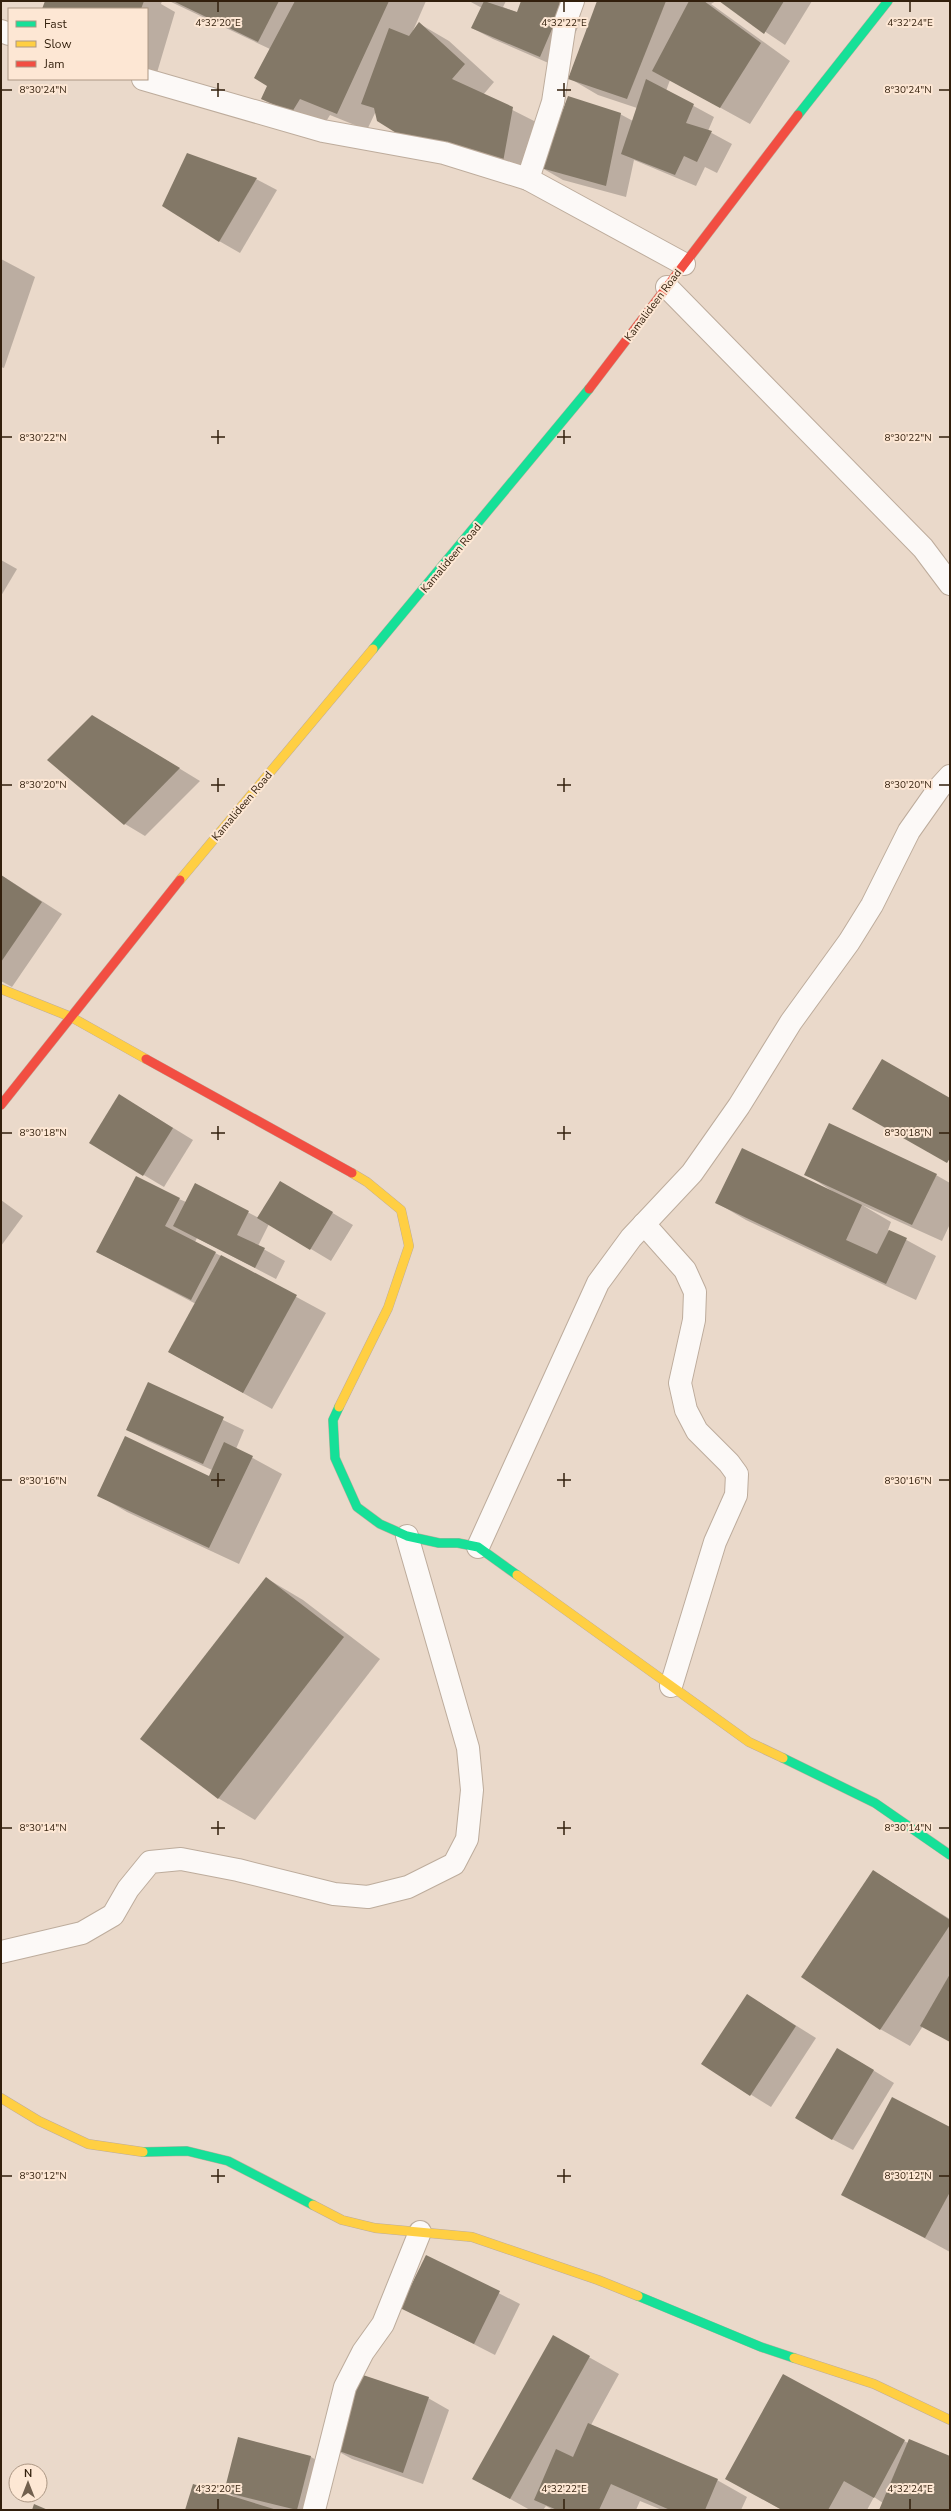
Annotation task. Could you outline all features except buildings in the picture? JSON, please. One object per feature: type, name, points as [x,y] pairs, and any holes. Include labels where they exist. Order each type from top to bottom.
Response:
[{"type":"street","points":[[528,179],[553,102],[565,23],[573,1]]},
{"type":"street","name":"Kamalideen Road","points":[[1,1105],[137,931],[573,410],[888,1]]},
{"type":"street","points":[[147,80],[324,131],[444,153],[528,179],[684,264]]},
{"type":"street","points":[[667,287],[923,548],[950,584]]},
{"type":"street","points":[[478,1547],[598,1283],[631,1238],[692,1173],[739,1106],[791,1022],[864,918],[909,831],[940,787],[950,776]]},
{"type":"street","points":[[1,990],[71,1017],[367,1182],[401,1210],[409,1246],[407,1253],[388,1308],[363,1355],[334,1420],[335,1458],[357,1508],[380,1524],[407,1536],[439,1543],[458,1543],[478,1547],[749,1742],[875,1803],[950,1855]]},
{"type":"street","points":[[644,1224],[685,1270],[695,1292],[694,1320],[680,1383],[686,1410],[697,1431],[737,1474],[736,1495],[715,1542],[670,1686]]},
{"type":"street","points":[[1,1952],[82,1933],[113,1915],[128,1889],[150,1862],[181,1859],[238,1870],[334,1894],[368,1897],[408,1887],[454,1864],[467,1838],[472,1790],[468,1748],[407,1536]]},
{"type":"street","points":[[1,2098],[39,2121],[88,2144],[146,2153],[187,2151],[228,2162],[342,2220],[375,2228],[472,2237],[598,2280],[761,2347],[874,2384],[950,2420]]},
{"type":"street","points":[[314,2510],[345,2387],[363,2352],[383,2324],[420,2232]]},
{"type":"traffic: fast","points":[[798,115],[888,1]]},
{"type":"traffic: fast","points":[[373,649],[589,389]]},
{"type":"traffic: fast","points":[[339,1407],[333,1420],[335,1458],[357,1507],[380,1524],[407,1536],[439,1543],[458,1543],[478,1547],[517,1575]]},
{"type":"traffic: fast","points":[[783,1758],[875,1803],[950,1855]]},
{"type":"traffic: fast","points":[[143,2152],[187,2151],[228,2161],[313,2205]]},
{"type":"traffic: fast","points":[[638,2296],[761,2347],[794,2358]]},
{"type":"traffic: slow","points":[[180,880],[373,649]]},
{"type":"traffic: slow","points":[[1,989],[71,1017],[146,1059]]},
{"type":"traffic: slow","points":[[339,1407],[388,1308],[409,1246],[401,1210],[367,1182],[352,1173]]},
{"type":"traffic: slow","points":[[517,1575],[749,1742],[783,1758]]},
{"type":"traffic: slow","points":[[1,2098],[39,2121],[88,2144],[143,2152]]},
{"type":"traffic: slow","points":[[313,2205],[342,2220],[375,2228],[472,2237],[598,2280],[638,2296]]},
{"type":"traffic: slow","points":[[794,2358],[874,2384],[950,2420]]},
{"type":"traffic: jam","points":[[589,389],[798,115]]},
{"type":"traffic: jam","points":[[1,1105],[180,880]]},
{"type":"traffic: jam","points":[[146,1059],[352,1173]]}]
